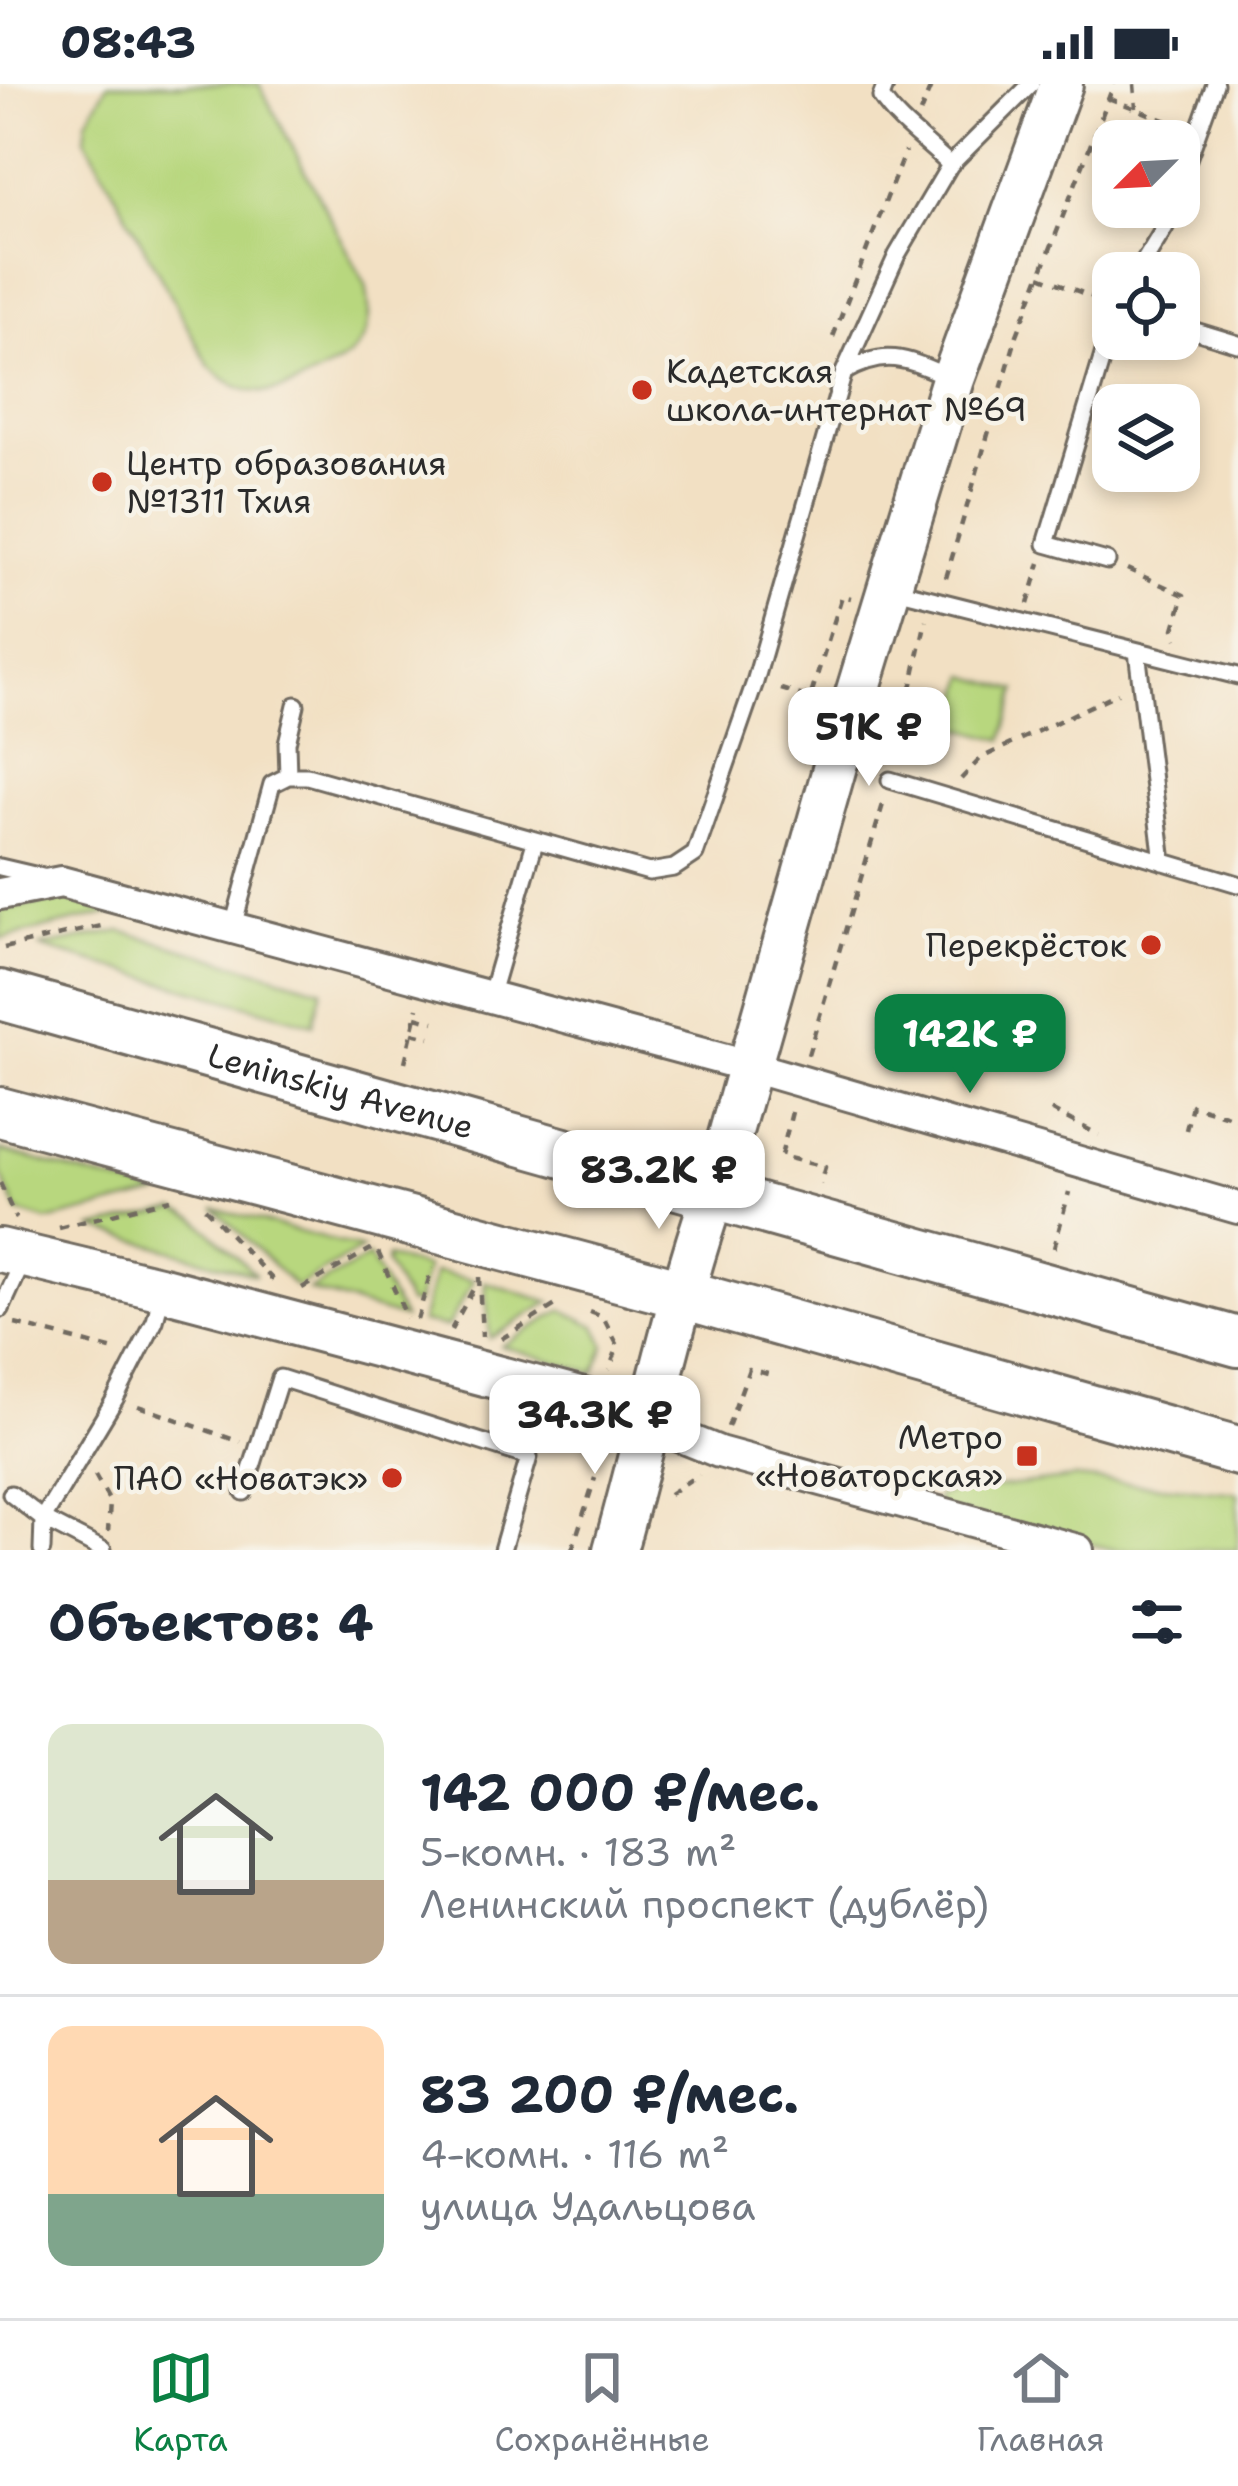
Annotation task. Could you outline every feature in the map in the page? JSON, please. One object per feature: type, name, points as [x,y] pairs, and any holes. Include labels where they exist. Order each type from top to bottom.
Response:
[{"type":"main road","name":"Leninskiy Avenue","points":[[0,995],[1238,1342]]},
{"type":"main road","points":[[0,1112],[680,1293],[1238,1451]]},
{"type":"street","points":[[615,1550],[680,1293],[713,1195],[889,588],[953,379],[1061,84]]},
{"type":"street","points":[[0,894],[61,882],[748,1066],[1238,1208]]},
{"type":"street","points":[[24,1239],[164,1289],[598,1404],[718,1452],[1078,1550]]},
{"type":"lane","points":[[886,84],[881,97],[896,119],[950,165]]},
{"type":"lane","points":[[232,930],[272,784],[287,776],[307,776],[649,872],[674,868],[695,854],[755,682],[844,372],[897,255],[950,165],[1031,84]]},
{"type":"lane","points":[[1200,123],[1215,84]]},
{"type":"lane","points":[[1200,332],[1238,344]]},
{"type":"lane","points":[[844,372],[883,356],[912,361],[953,379]]},
{"type":"lane","points":[[1102,360],[1046,544],[1107,561]]},
{"type":"lane","points":[[889,588],[1238,676]]},
{"type":"lane","points":[[1137,651],[1163,862]]},
{"type":"lane","points":[[287,776],[287,743],[296,705]]},
{"type":"lane","points":[[890,780],[1238,884]]},
{"type":"lane","points":[[490,997],[535,842]]},
{"type":"lane","points":[[0,867],[61,882]]},
{"type":"lane","points":[[1,1309],[15,1286],[24,1239]]},
{"type":"lane","points":[[42,1550],[43,1519],[115,1399],[155,1321],[164,1289]]},
{"type":"lane","points":[[244,1492],[280,1378],[529,1457],[502,1550]]},
{"type":"lane","points":[[10,1494],[43,1519],[102,1550]]},
{"type":"path","points":[[820,1186],[825,1167],[781,1156],[800,1082],[890,780],[926,618],[939,601],[1017,335],[1114,84]]},
{"type":"path","points":[[1134,84],[1136,108]]},
{"type":"path","points":[[1108,98],[1165,120]]},
{"type":"path","points":[[1039,275],[1092,296]]},
{"type":"path","points":[[1024,621],[1046,544]]},
{"type":"path","points":[[1107,561],[1184,595],[1174,629],[1182,663]]},
{"type":"path","points":[[958,782],[981,758],[1141,682]]},
{"type":"path","points":[[405,1062],[420,1002]]},
{"type":"path","points":[[416,1017],[434,1022]]},
{"type":"path","points":[[412,1034],[430,1037]]},
{"type":"path","points":[[1186,1130],[1192,1105],[1238,1119]]},
{"type":"path","points":[[0,1183],[24,1239],[168,1199]]},
{"type":"path","points":[[191,1193],[288,1296],[375,1246],[413,1332],[434,1264]]},
{"type":"path","points":[[445,1340],[479,1277],[482,1351]]},
{"type":"path","points":[[502,1338],[562,1301]]},
{"type":"path","points":[[582,1309],[603,1317],[618,1346],[604,1385]]},
{"type":"path","points":[[0,1321],[140,1350]]},
{"type":"path","points":[[667,1496],[690,1477],[712,1470],[749,1369],[775,1376]]},
{"type":"path","points":[[115,1399],[194,1423],[220,1436]]},
{"type":"path","points":[[78,1459],[97,1477],[110,1502],[108,1536],[102,1550]]},
{"type":"path","points":[[572,1550],[600,1463]]},
{"type":"green space","points":[[108,84],[259,84],[366,285],[368,326],[353,353],[275,391],[249,391],[209,366],[85,138],[87,120]]},
{"type":"green space","points":[[967,676],[1017,690],[1003,740],[953,726]]},
{"type":"green space","points":[[65,899],[114,912],[0,939],[0,909]]},
{"type":"green space","points":[[121,931],[322,989],[313,1024],[39,947]]},
{"type":"green space","points":[[0,1150],[159,1194],[47,1221],[18,1212],[0,1173]]},
{"type":"green space","points":[[214,1208],[362,1249],[296,1287]]},
{"type":"green space","points":[[176,1209],[196,1218],[256,1275],[94,1228]]},
{"type":"green space","points":[[369,1257],[403,1318],[309,1290]]},
{"type":"green space","points":[[387,1257],[427,1268],[416,1304],[408,1303],[386,1264]]},
{"type":"green space","points":[[435,1272],[474,1280],[447,1327],[421,1322]]},
{"type":"green space","points":[[485,1282],[550,1302],[490,1338]]},
{"type":"green space","points":[[563,1310],[596,1326],[605,1345],[594,1373],[501,1346]]},
{"type":"green space","points":[[1074,1478],[1238,1493],[1238,1550],[1116,1550],[937,1508],[937,1496],[948,1493]]},
{"type":"place","name":"Кадетская школа-интернат №69","points":[[642,390]]},
{"type":"place","name":"Центр образования №1311 Тхия","points":[[102,482]]},
{"type":"place","name":"Перекрёсток","points":[[1151,945]]},
{"type":"place","name":"Метро «Новаторская»","points":[[1027,1456]]},
{"type":"place","name":"ПАО «Новатэк»","points":[[392,1478]]}]
